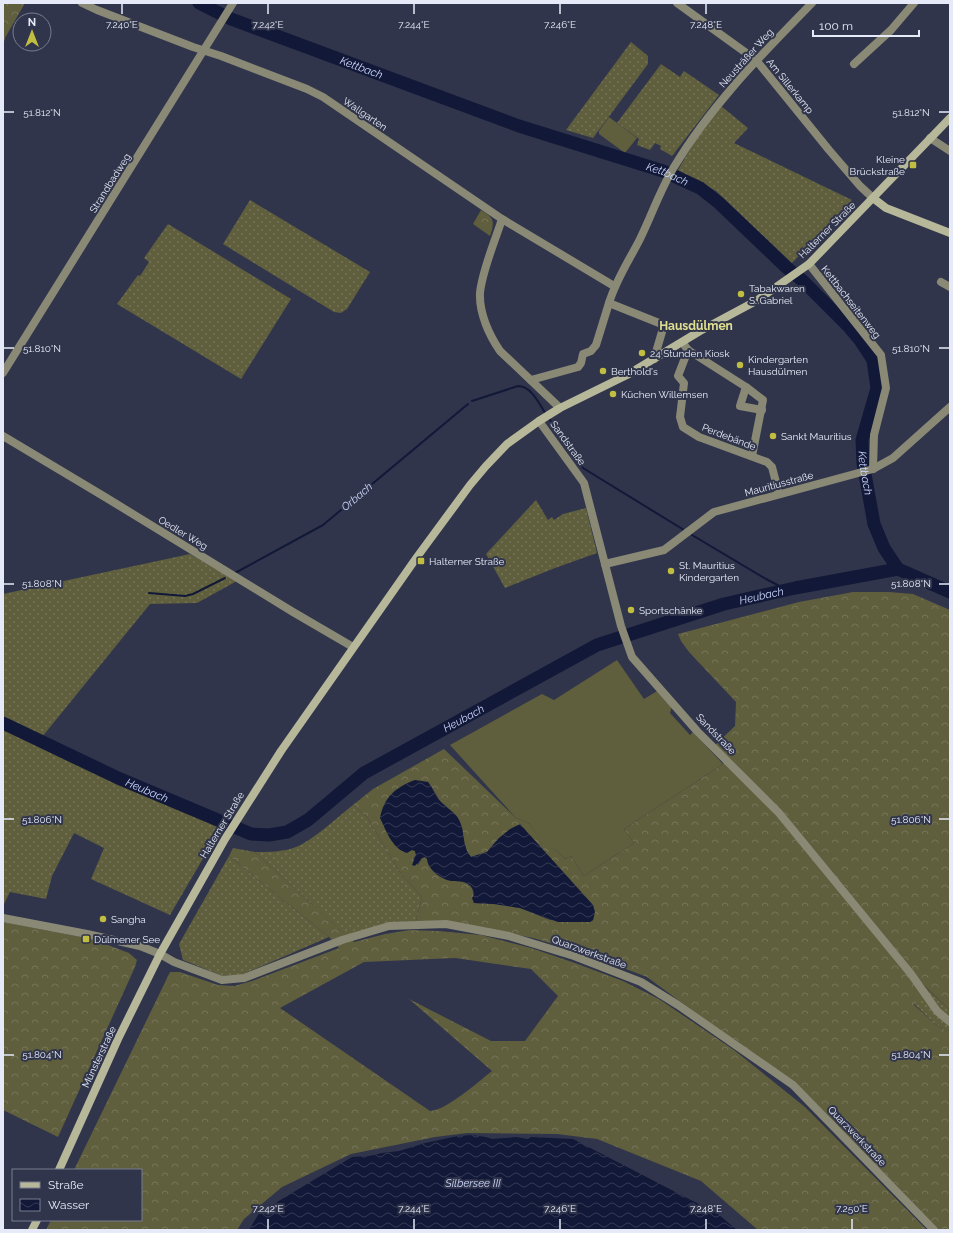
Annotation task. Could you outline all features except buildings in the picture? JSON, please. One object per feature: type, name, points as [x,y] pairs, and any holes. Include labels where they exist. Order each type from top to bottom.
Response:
[{"type":"main road","name":"Halterner Straße","points":[[160,954],[225,839],[281,751],[464,492],[486,466],[507,444],[551,413],[627,375],[700,331],[760,298],[806,266],[950,118]]},
{"type":"main road","points":[[873,198],[886,208],[950,232]]},
{"type":"main road","name":"Münsterstraße","points":[[59,1169],[118,1039],[160,954]]},
{"type":"main road","points":[[32,1230],[36,1221]]},
{"type":"street","name":"Wallgarten","points":[[82,3],[204,51],[300,86],[323,97],[502,219],[614,286]]},
{"type":"street","name":"Am Sillerkamp","points":[[677,3],[756,60],[829,150],[860,186],[873,198]]},
{"type":"street","name":"Neusträßer Weg","points":[[614,286],[639,240],[673,168],[698,129],[756,60],[812,3]]},
{"type":"street","points":[[854,64],[891,30],[914,3]]},
{"type":"street","name":"Strandbadweg","points":[[3,373],[231,6]]},
{"type":"street","points":[[930,138],[950,151]]},
{"type":"street","points":[[502,219],[482,281],[480,295],[482,312],[492,340],[500,351],[560,408]]},
{"type":"street","name":"Kettbachseitenweg","points":[[806,266],[881,355],[886,388],[874,435],[871,469]]},
{"type":"street","points":[[941,282],[950,287]]},
{"type":"street","points":[[531,380],[578,367],[581,363],[583,354],[591,351],[596,345],[614,286]]},
{"type":"street","points":[[609,304],[664,325],[654,359]]},
{"type":"street","points":[[682,342],[688,350],[746,387],[763,400],[752,456]]},
{"type":"street","name":"Perdebände","points":[[688,350],[678,376],[684,382],[680,417],[683,427],[699,437],[767,462],[772,467],[779,494]]},
{"type":"street","points":[[746,387],[740,406],[762,410]]},
{"type":"street","name":"Mauritiusstraße","points":[[605,564],[664,550],[714,512],[871,469],[892,458],[950,407]]},
{"type":"street","name":"Sandstraße","points":[[541,420],[584,483],[621,626],[632,657],[697,731],[779,812],[911,974],[937,1011],[950,1022]]},
{"type":"street","name":"Oedler Weg","points":[[3,436],[293,612],[354,647]]},
{"type":"street","name":"Quarzwerkstraße","points":[[3,918],[145,947],[174,962],[222,980],[244,978],[342,940],[389,926],[446,924],[509,936],[574,956],[647,986],[678,1005],[793,1085],[934,1230]]},
{"type":"green space","points":[[3,3],[25,3],[20,12],[12,12],[12,26],[5,38],[3,46]]},
{"type":"green space","points":[[631,42],[648,56],[648,64],[593,138],[566,130]]},
{"type":"green space","points":[[661,64],[680,77],[684,71],[719,95],[672,156],[660,149],[661,146],[655,143],[650,150],[637,145],[639,139],[617,123]]},
{"type":"green space","points":[[721,106],[748,128],[734,143],[852,200],[792,263],[716,191],[678,170],[703,127]]},
{"type":"green space","points":[[609,117],[637,138],[625,153],[599,134],[599,131]]},
{"type":"green space","points":[[250,200],[370,272],[347,309],[341,313],[334,312],[223,244]]},
{"type":"green space","points":[[481,210],[489,215],[492,220],[493,227],[490,236],[473,224]]},
{"type":"green space","points":[[168,224],[291,299],[241,379],[117,304],[138,275],[140,276],[149,262],[144,258]]},
{"type":"green space","points":[[536,500],[548,520],[552,517],[554,520],[563,514],[586,508],[597,553],[505,588],[486,554]]},
{"type":"green space","points":[[190,554],[237,581],[197,603],[150,604],[42,737],[3,717],[3,594]]},
{"type":"green space","points":[[853,592],[889,592],[913,594],[950,610],[950,1010],[913,975],[923,993],[914,1005],[935,1024],[950,1033],[950,1230],[934,1230],[793,1085],[647,977],[581,952],[533,938],[489,929],[416,921],[422,897],[399,871],[367,817],[353,805],[373,789],[444,749],[516,818],[530,824],[543,845],[556,850],[565,859],[571,856],[584,876],[634,843],[624,829],[723,764],[724,758],[713,747],[735,726],[736,702],[689,652],[678,634],[799,602]],"holes":[[[431,786],[440,801],[446,806],[462,827],[466,851],[471,857],[487,852],[499,838],[594,916],[593,920],[590,922],[550,920],[520,908],[474,903],[474,894],[470,886],[459,881],[425,857],[422,858],[418,865],[413,859],[416,855],[415,851],[412,850]]]},
{"type":"green space","points":[[617,660],[644,699],[657,691],[672,706],[670,713],[690,735],[693,732],[723,764],[624,829],[634,843],[584,876],[571,856],[565,859],[556,850],[543,846],[530,824],[516,818],[450,745],[542,694],[554,700]]},
{"type":"green space","points":[[3,727],[121,785],[222,826],[170,915],[91,879],[104,848],[74,833],[52,876],[46,899],[10,892],[3,906]]},
{"type":"green space","points":[[353,805],[367,817],[399,871],[422,897],[416,921],[347,936],[255,852],[281,851],[296,847],[317,834]]},
{"type":"green space","points":[[233,848],[255,852],[354,942],[385,934],[410,930],[481,935],[531,948],[575,963],[623,981],[659,999],[734,1050],[805,1107],[927,1230],[758,1230],[701,1181],[597,1139],[557,1134],[467,1133],[435,1137],[351,1154],[282,1187],[244,1219],[237,1230],[46,1230],[50,1221],[142,1221],[142,1169],[74,1169],[170,972],[180,972],[218,985],[234,986],[252,981],[339,948],[329,937],[229,856]],"holes":[[[455,958],[531,969],[558,996],[525,1041],[491,1041],[409,999],[492,1071],[453,1101],[445,1106],[430,1111],[280,1008],[364,962]]]},
{"type":"green space","points":[[229,856],[329,937],[241,975],[222,976],[183,960],[179,944]]},
{"type":"green space","points":[[3,922],[92,939],[129,953],[137,960],[58,1137],[3,1110]]},
{"type":"green space","points":[[911,974],[950,1010],[950,1033],[935,1024],[914,1004]]},
{"type":"water","points":[[415,780],[428,782],[438,799],[456,816],[462,828],[466,847],[471,857],[487,852],[499,838],[510,829],[520,824],[593,905],[595,912],[593,920],[590,922],[558,922],[520,908],[474,903],[472,898],[474,891],[471,886],[464,882],[451,881],[439,876],[432,870],[425,857],[422,858],[415,866],[412,865],[416,855],[415,851],[412,850],[407,853],[397,848],[380,818],[384,804],[392,794],[402,786]]},
{"type":"water","name":"Silbersee III","points":[[472,1135],[492,1139],[516,1137],[528,1139],[531,1137],[573,1139],[718,1214],[737,1230],[249,1230],[261,1210],[267,1208],[352,1157],[399,1151],[425,1143],[458,1136]]},
{"type":"waterway","name":"Kettbach","points":[[199,3],[231,19],[519,126],[663,171],[700,188],[719,203],[786,267],[803,281],[849,327],[860,340],[873,360],[877,388],[862,440],[863,463],[874,524],[884,548],[898,569]]},
{"type":"waterway","name":"Orbach","points":[[472,401],[518,386],[531,392],[545,413]]},
{"type":"waterway","name":"Orbach","points":[[235,573],[323,525],[468,404]]},
{"type":"waterway","name":"Orbach","points":[[548,417],[583,468],[684,530]]},
{"type":"waterway","name":"Orbach","points":[[692,535],[787,590]]},
{"type":"waterway","name":"Heubach","points":[[3,723],[118,778],[251,834],[269,835],[287,832],[308,820],[364,773],[597,645],[724,604],[795,588],[898,569],[950,592]]},
{"type":"waterway","name":"Orbach","points":[[149,593],[185,596],[193,594],[225,578]]},
{"type":"place","name":"Kleine Brückstraße","points":[[913,165]]},
{"type":"place","name":"Tabakwaren S. Gabriel","points":[[741,294]]},
{"type":"place","name":"24 Stunden Kiosk","points":[[642,353]]},
{"type":"place","name":"Kindergarten Hausdülmen","points":[[740,365]]},
{"type":"place","name":"Berthold's","points":[[603,371]]},
{"type":"place","name":"Küchen Willemsen","points":[[613,394]]},
{"type":"place","name":"Sankt Mauritius","points":[[773,436]]},
{"type":"place","name":"Halterner Straße","points":[[421,561]]},
{"type":"place","name":"St. Mauritius Kindergarten","points":[[671,571]]},
{"type":"place","name":"Sportschänke","points":[[631,610]]},
{"type":"place","name":"Sangha","points":[[103,919]]},
{"type":"place","name":"Dülmener See","points":[[86,939]]},
{"type":"district","name":"Hausdülmen","points":[[696,326]]}]
